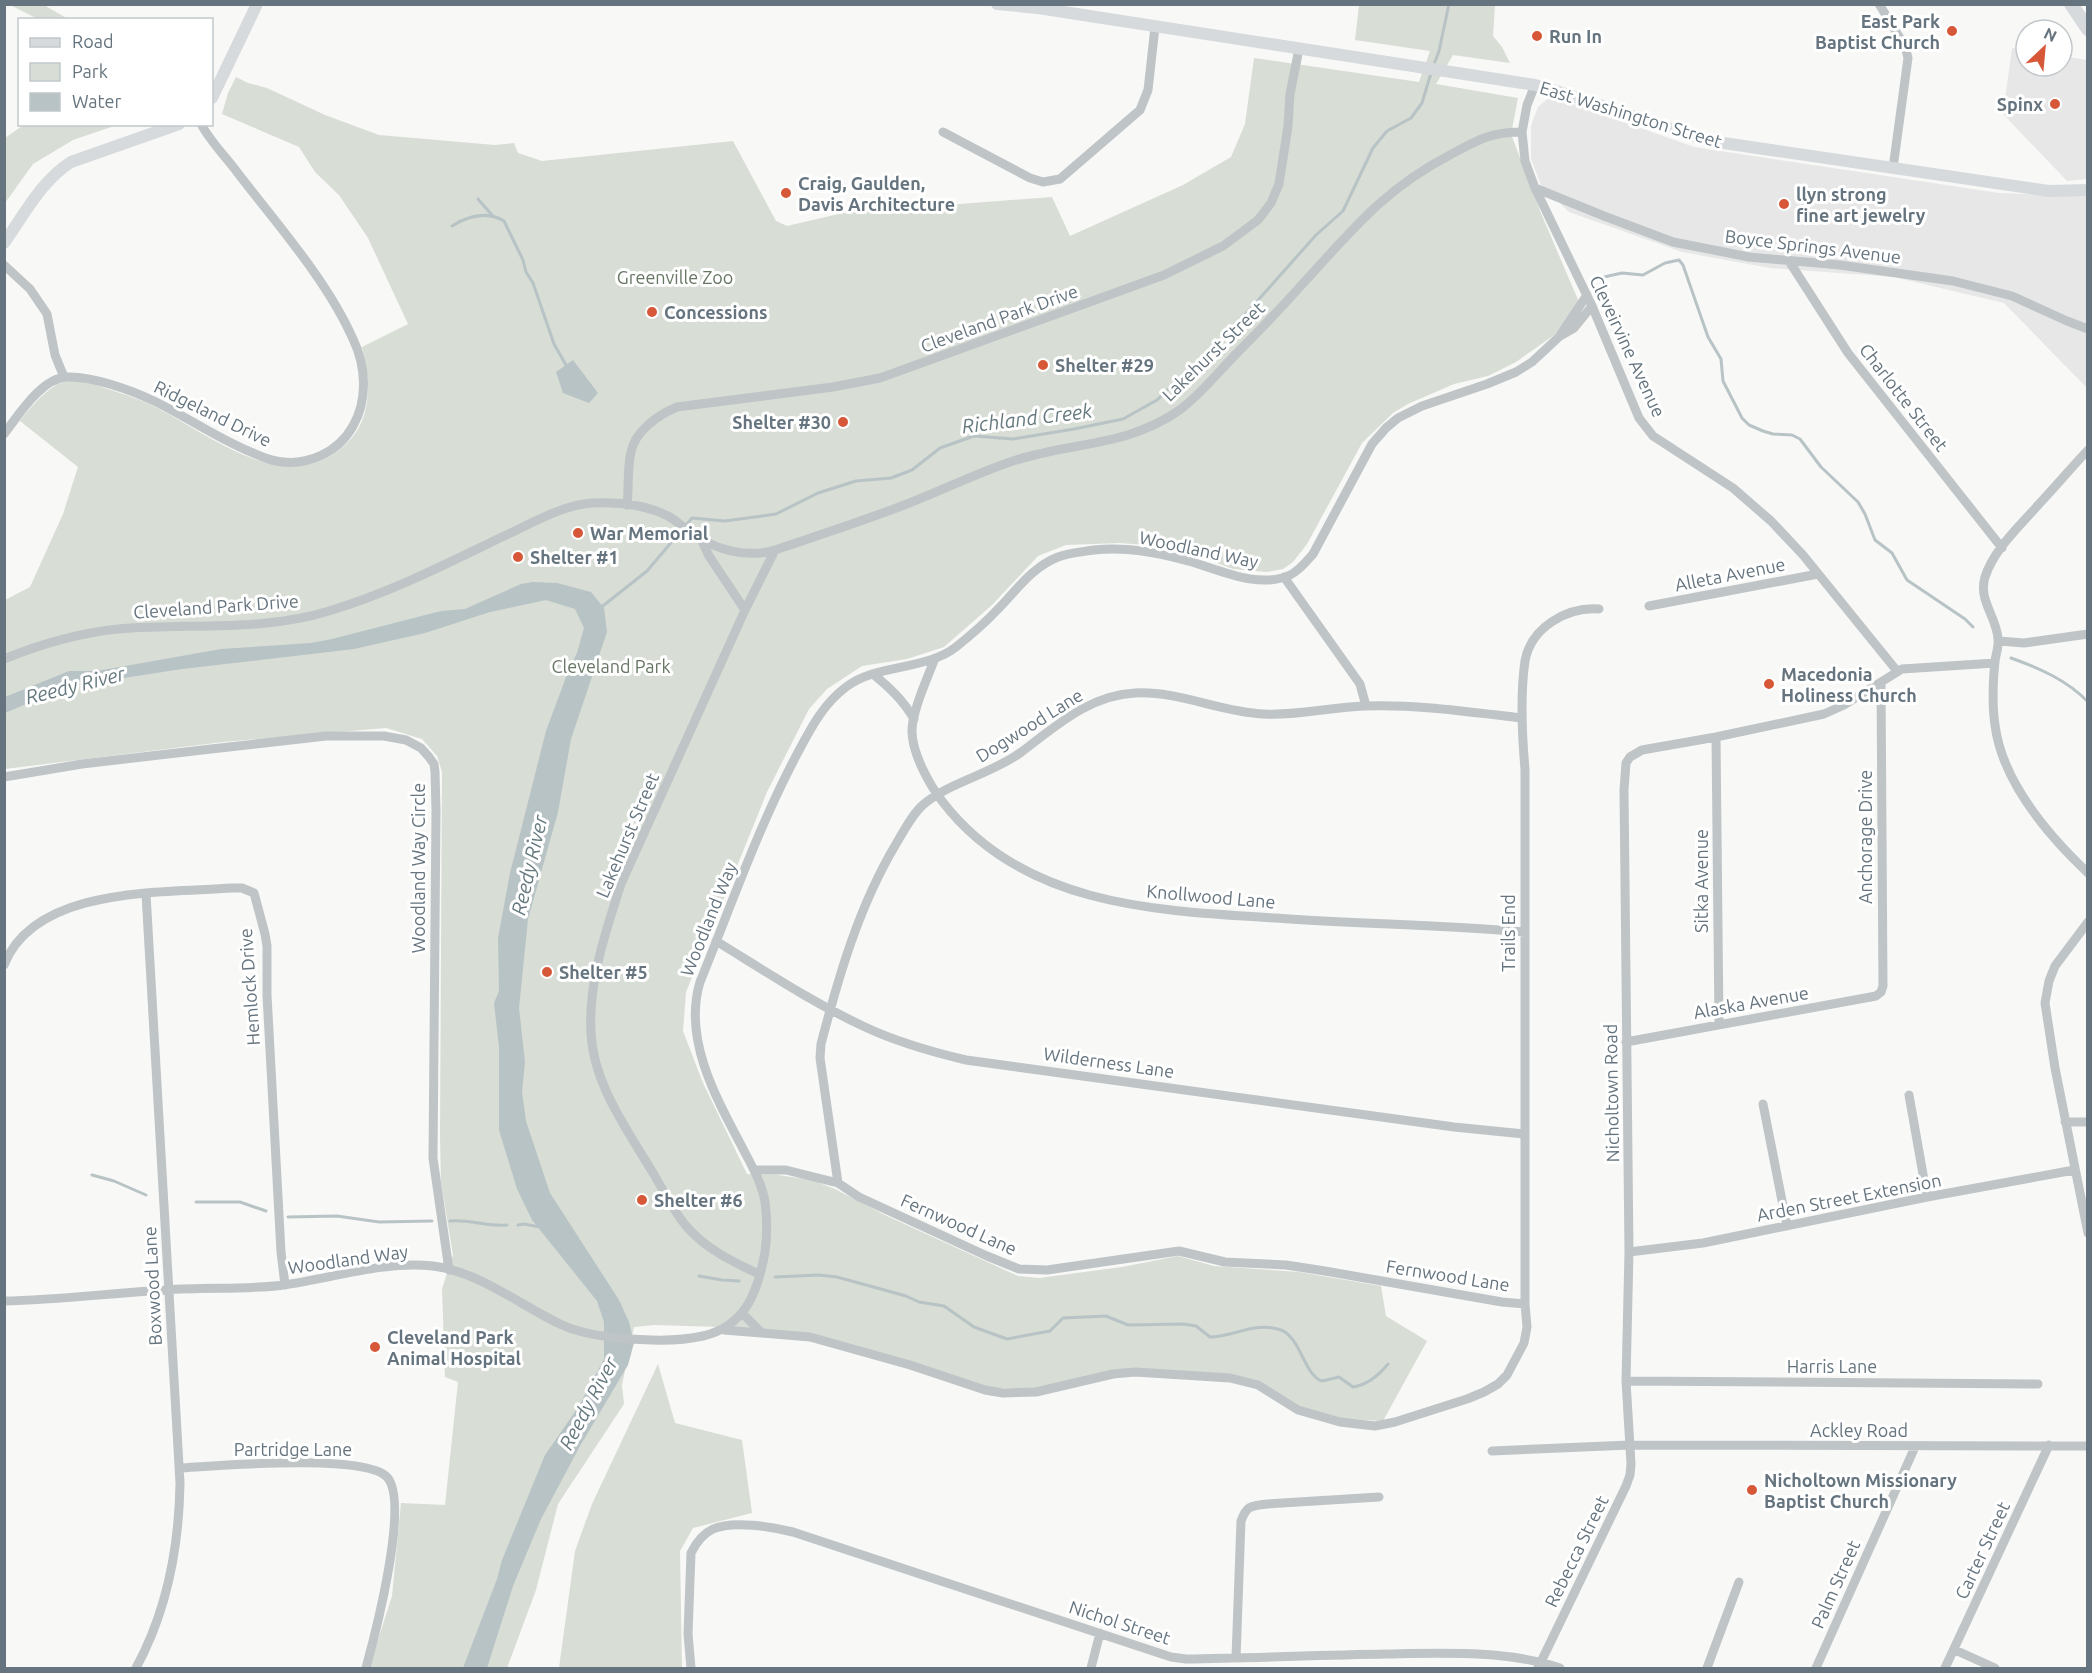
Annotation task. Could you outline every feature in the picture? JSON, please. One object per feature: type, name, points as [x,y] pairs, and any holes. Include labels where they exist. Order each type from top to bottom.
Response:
[{"type":"main road","points":[[2071,4],[2088,29]]},
{"type":"street","points":[[213,96],[257,4]]},
{"type":"street","name":"East Washington Street","points":[[997,4],[1038,6],[1155,27],[1535,85],[1710,141],[2049,191],[2088,190]]},
{"type":"street","points":[[1879,4],[1905,46],[1908,58],[1893,168]]},
{"type":"street","points":[[943,132],[1030,178],[1043,182],[1060,179],[1140,110],[1148,90],[1155,27]]},
{"type":"street","name":"Cleveland Park Drive","points":[[627,505],[630,453],[634,443],[654,418],[677,407],[813,390],[895,374],[1182,267],[1223,246],[1258,220],[1271,203],[1279,184],[1288,126],[1290,94],[1299,49]]},
{"type":"street","name":"Cleveirvine Avenue","points":[[1535,85],[1527,105],[1522,132],[1525,161],[1535,188],[1592,306],[1639,418],[1653,436],[1748,499],[1771,521],[1818,574],[1897,671]]},
{"type":"street","points":[[4,243],[43,188],[61,168],[71,162],[173,126]]},
{"type":"street","name":"Ridgeland Drive","points":[[64,377],[86,379],[151,399],[230,443],[276,461],[296,462],[321,456],[342,442],[357,420],[364,399],[362,367],[359,353],[343,319],[310,268],[203,126]]},
{"type":"street","name":"Lakehurst Street","points":[[697,536],[723,549],[761,554],[892,510],[975,474],[1016,460],[1118,439],[1144,430],[1184,407],[1297,291],[1340,241],[1390,192],[1428,166],[1477,140],[1503,132],[1522,132]]},
{"type":"street","name":"Boyce Springs Avenue","points":[[1535,188],[1673,242],[1749,257],[1840,265],[1925,277],[2003,293],[2088,329]]},
{"type":"street","name":"Charlotte Street","points":[[1789,261],[1848,353],[2002,548]]},
{"type":"street","points":[[4,265],[30,289],[47,314],[55,356],[64,377],[38,392],[4,434]]},
{"type":"street","points":[[1560,336],[1587,295]]},
{"type":"street","points":[[1366,706],[1359,684],[1284,577],[1298,570],[1313,554],[1372,444],[1386,428],[1398,418],[1422,406],[1516,372],[1532,362],[1560,336],[1574,328],[1592,306]]},
{"type":"street","points":[[2088,450],[2002,548],[1985,577],[1983,590],[1999,641],[1995,663],[1995,725],[1999,744],[2012,776],[2030,807],[2056,840],[2088,873]]},
{"type":"street","name":"Cleveland Park Drive","points":[[4,659],[46,643],[88,633],[120,629],[298,619],[327,612],[390,590],[561,511],[591,503],[627,505],[656,511],[678,522],[697,536]]},
{"type":"street","points":[[697,536],[745,610]]},
{"type":"street","name":"Lakehurst Street","points":[[759,1274],[715,1251],[687,1227],[676,1211],[603,1084],[595,1059],[591,1029],[595,983],[610,916],[621,884],[745,610],[775,550]]},
{"type":"street","name":"Woodland Way","points":[[4,1301],[169,1289],[285,1285],[394,1266],[433,1266],[465,1273],[572,1330],[596,1335],[638,1338],[691,1338],[722,1330],[734,1323],[752,1296],[765,1251],[765,1201],[754,1170],[716,1095],[705,1067],[695,1032],[697,990],[776,796],[816,720],[829,702],[855,681],[935,658],[954,648],[979,628],[1029,575],[1056,558],[1096,550],[1138,551],[1192,562],[1232,575],[1268,579],[1284,577]]},
{"type":"street","name":"Alleta Avenue","points":[[1649,606],[1818,574]]},
{"type":"street","name":"Trails End","points":[[1525,1304],[1525,769],[1522,718],[1525,659],[1539,634],[1556,618],[1587,608],[1599,609]]},
{"type":"street","points":[[1999,641],[2024,643],[2088,634]]},
{"type":"street","name":"Knollwood Lane","points":[[935,658],[914,719],[912,732],[922,766],[937,794],[957,820],[1016,866],[1058,885],[1133,905],[1171,912],[1525,932]]},
{"type":"street","points":[[1716,737],[1824,714],[1844,705],[1897,671],[1995,663]]},
{"type":"street","points":[[873,674],[891,688],[914,719]]},
{"type":"street","name":"Anchorage Drive","points":[[1881,683],[1883,986],[1881,992]]},
{"type":"street","name":"Dogwood Lane","points":[[838,1184],[820,1058],[821,1044],[856,928],[877,877],[917,811],[937,794],[1005,763],[1061,721],[1079,711],[1110,697],[1136,693],[1166,694],[1263,714],[1366,706],[1417,706],[1522,718]]},
{"type":"street","name":"Woodland Way Circle","points":[[4,777],[93,762],[326,736],[384,736],[406,740],[421,748],[434,764],[435,772],[433,1158],[449,1270]]},
{"type":"street","name":"Nicholtown Road","points":[[1630,1444],[1626,1381],[1629,1252],[1624,771],[1630,757],[1642,750],[1716,737]]},
{"type":"street","name":"Sitka Avenue","points":[[1716,737],[1719,1024]]},
{"type":"street","name":"Hemlock Drive","points":[[4,964],[13,948],[29,932],[53,914],[85,902],[146,894],[232,888],[242,888],[254,893],[266,940],[280,1240],[285,1285]]},
{"type":"street","name":"Boxwood Lane","points":[[136,1668],[153,1635],[166,1596],[172,1568],[180,1500],[146,894]]},
{"type":"street","points":[[2088,922],[2055,966],[2049,981],[2045,1003],[2065,1122],[2088,1233]]},
{"type":"street","name":"Wilderness Lane","points":[[716,941],[830,1010],[891,1038],[966,1060],[1524,1134]]},
{"type":"street","name":"Alaska Avenue","points":[[1626,1042],[1876,996],[1881,992]]},
{"type":"street","points":[[1909,1095],[1927,1197]]},
{"type":"street","points":[[1763,1104],[1787,1226]]},
{"type":"street","points":[[2065,1122],[2088,1122]]},
{"type":"street","name":"Fernwood Lane","points":[[722,1330],[810,1337],[910,1365],[985,1390],[1003,1393],[1036,1392],[1113,1374],[1135,1372],[1230,1378],[1258,1385],[1291,1407],[1308,1414],[1340,1422],[1375,1426],[1395,1422],[1484,1392],[1508,1375],[1524,1343],[1527,1327],[1525,1304],[1502,1302],[1324,1270],[1286,1265],[1226,1262],[1179,1251],[1066,1268],[1018,1269],[822,1178],[786,1170],[754,1170]]},
{"type":"street","name":"Arden Street Extension","points":[[1629,1252],[1703,1243],[1927,1197],[2074,1170]]},
{"type":"street","points":[[742,1313],[762,1333]]},
{"type":"street","name":"Harris Lane","points":[[1626,1381],[2038,1384]]},
{"type":"street","name":"Ackley Road","points":[[1492,1451],[1630,1444],[2088,1446]]},
{"type":"street","name":"Rebecca Street","points":[[1539,1665],[1626,1486],[1630,1475],[1630,1444]]},
{"type":"street","name":"Carter Street","points":[[1945,1668],[2049,1445]]},
{"type":"street","name":"Palm Street","points":[[1816,1668],[1915,1447]]},
{"type":"street","name":"Partridge Lane","points":[[180,1468],[232,1464],[344,1464],[369,1467],[387,1477],[394,1494],[393,1542],[366,1668]]},
{"type":"street","points":[[1236,1658],[1241,1521],[1245,1510],[1250,1506],[1267,1504],[1379,1497]]},
{"type":"street","name":"Nichol Street","points":[[691,1668],[688,1634],[691,1553],[704,1534],[713,1529],[734,1526],[774,1528],[793,1532],[1100,1634],[1185,1659],[1428,1653],[1519,1658],[1539,1665],[1560,1668]]},
{"type":"street","points":[[1707,1668],[1740,1582]]},
{"type":"street","points":[[1091,1668],[1100,1634]]},
{"type":"street","points":[[1955,1650],[1995,1668]]},
{"type":"shaded area","points":[[2012,48],[2014,48],[2014,78],[2074,78],[2074,58],[2087,60],[2087,179],[2067,181],[2003,114]]},
{"type":"shaded area","points":[[1551,96],[1694,147],[1999,193],[2087,196],[2087,388],[2004,303],[1894,277],[1770,268],[1682,252],[1569,212],[1541,185],[1531,159],[1531,126],[1538,107]]},
{"type":"green space","points":[[10,5],[44,5],[66,18],[36,18]]},
{"type":"green space","name":"Cleveland Park","points":[[1359,5],[1495,5],[1493,36],[1510,63],[1453,55],[1436,84],[1518,98],[1511,134],[1540,211],[1579,302],[1560,331],[1516,362],[1488,376],[1454,384],[1393,413],[1362,443],[1307,544],[1293,562],[1283,569],[1267,572],[1233,569],[1195,555],[1158,546],[1120,543],[1066,545],[1038,556],[992,605],[944,647],[907,659],[862,666],[827,689],[809,709],[767,792],[686,992],[683,1031],[703,1083],[747,1174],[778,1175],[812,1180],[1018,1276],[1039,1278],[1122,1267],[1178,1256],[1214,1266],[1299,1272],[1381,1286],[1386,1316],[1427,1341],[1383,1421],[1343,1419],[1303,1411],[1256,1381],[1172,1370],[1030,1389],[992,1388],[914,1362],[753,1328],[654,1325],[634,1327],[622,1385],[624,1404],[558,1504],[536,1590],[507,1668],[369,1668],[392,1596],[401,1503],[445,1505],[458,1382],[445,1377],[442,1289],[453,1255],[441,1182],[442,772],[437,756],[422,739],[386,728],[223,742],[5,769],[5,600],[30,587],[63,514],[78,467],[20,421],[45,393],[58,384],[80,381],[141,400],[227,447],[251,458],[275,465],[299,466],[322,460],[345,445],[354,435],[361,423],[367,399],[367,373],[362,347],[408,324],[368,238],[339,195],[315,172],[299,147],[222,114],[228,93],[236,77],[379,135],[495,145],[514,143],[518,153],[542,161],[733,141],[776,221],[787,226],[843,213],[1052,197],[1070,236],[1183,185],[1231,157],[1245,124],[1254,58],[1419,82],[1430,51],[1355,40]]},
{"type":"green space","points":[[22,126],[114,126],[73,140],[33,164],[5,203],[5,138]]},
{"type":"green space","points":[[658,1364],[675,1423],[742,1440],[752,1513],[693,1528],[680,1551],[682,1668],[559,1668],[575,1551],[592,1504]]},
{"type":"water","points":[[573,360],[598,393],[589,403],[563,393],[556,372]]},
{"type":"water","name":"Reedy River","points":[[557,583],[591,592],[604,608],[607,632],[571,739],[558,812],[528,919],[519,1008],[525,1062],[522,1092],[526,1121],[550,1193],[619,1300],[629,1322],[634,1343],[628,1365],[580,1446],[541,1519],[513,1586],[487,1668],[463,1668],[502,1560],[545,1455],[579,1406],[604,1359],[604,1322],[597,1301],[532,1220],[517,1189],[499,1130],[499,1047],[494,1003],[499,991],[498,938],[510,873],[546,731],[577,653],[584,628],[575,609],[546,600],[490,612],[425,633],[354,649],[182,669],[66,687],[5,713],[5,697],[69,671],[97,671],[221,649],[311,643],[332,639],[441,611],[465,609],[521,584]]},
{"type":"waterway","name":"Richland Creek","points":[[1433,67],[1439,51],[1449,4]]},
{"type":"waterway","name":"Richland Creek","points":[[599,609],[647,571],[692,518],[725,521],[776,514],[818,493],[856,481],[891,478],[912,470],[940,448],[974,436],[1013,439],[1074,429],[1123,419],[1157,400],[1236,325],[1316,235],[1343,211],[1373,148],[1387,131],[1411,118],[1422,103],[1431,73]]},
{"type":"waterway","points":[[478,199],[492,215]]},
{"type":"waterway","points":[[452,226],[478,216],[491,216],[504,221],[533,283],[554,344],[566,365]]},
{"type":"waterway","points":[[1595,279],[1622,273],[1643,275],[1665,263],[1679,260],[1683,265],[1708,337],[1721,359],[1723,381],[1742,418],[1749,425],[1763,431],[1792,435],[1800,439],[1821,467],[1858,502],[1875,540],[1892,553],[1907,580],[1965,619],[1973,627]]},
{"type":"waterway","points":[[2011,658],[2052,676],[2071,687],[2088,702]]},
{"type":"waterway","points":[[92,1175],[114,1181],[146,1195]]},
{"type":"waterway","points":[[196,1202],[240,1202],[266,1211]]},
{"type":"waterway","points":[[288,1217],[337,1216],[379,1222],[432,1221]]},
{"type":"waterway","points":[[450,1221],[507,1225]]},
{"type":"waterway","points":[[518,1225],[540,1227]]},
{"type":"waterway","points":[[775,1277],[819,1275],[837,1277],[906,1296],[919,1302],[944,1306],[974,1327],[1007,1339],[1050,1331],[1063,1318],[1106,1316],[1128,1325],[1183,1324],[1196,1326],[1210,1337],[1263,1327],[1281,1330],[1293,1340],[1316,1377],[1322,1381],[1339,1377],[1353,1387],[1372,1379],[1388,1364]]},
{"type":"waterway","points":[[699,1276],[739,1281]]},
{"type":"place","name":"East Park Baptist Church","points":[[1952,31]]},
{"type":"place","name":"Run In","points":[[1537,36]]},
{"type":"place","name":"Spinx","points":[[2055,104]]},
{"type":"place","name":"Craig, Gaulden, Davis Architecture","points":[[786,193]]},
{"type":"place","name":"llyn strong fine art jewelry","points":[[1784,204]]},
{"type":"place","name":"Concessions","points":[[652,312]]},
{"type":"place","name":"Shelter #29","points":[[1043,365]]},
{"type":"place","name":"Shelter #30","points":[[843,422]]},
{"type":"place","name":"War Memorial","points":[[578,533]]},
{"type":"place","name":"Shelter #1","points":[[518,557]]},
{"type":"place","name":"Macedonia Holiness Church","points":[[1769,684]]},
{"type":"place","name":"Shelter #5","points":[[547,972]]},
{"type":"place","name":"Shelter #6","points":[[642,1200]]},
{"type":"place","name":"Cleveland Park Animal Hospital","points":[[375,1347]]},
{"type":"place","name":"Nicholtown Missionary Baptist Church","points":[[1752,1490]]},
{"type":"park label","name":"Greenville Zoo","points":[[675,277]]}]
